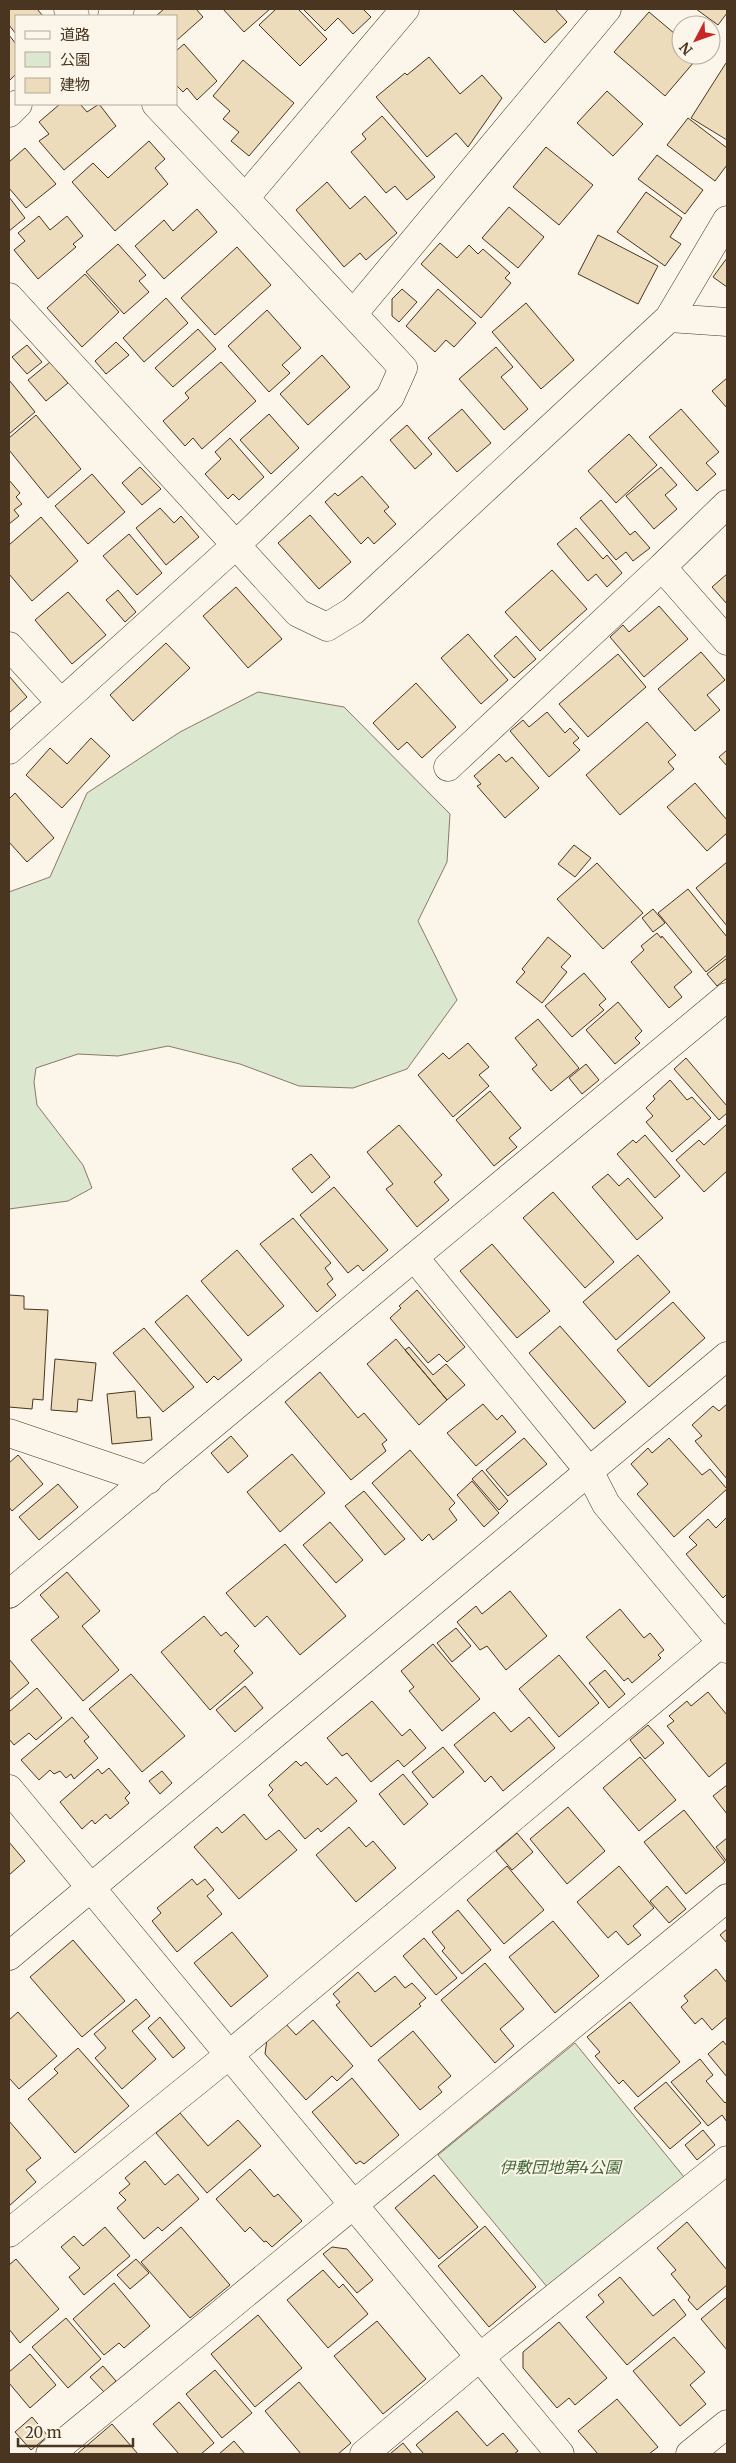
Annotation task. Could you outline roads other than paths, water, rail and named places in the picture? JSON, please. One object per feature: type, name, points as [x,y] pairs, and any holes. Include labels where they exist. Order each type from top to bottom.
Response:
[{"type":"street","points":[[245,198],[405,9]]},
{"type":"street","points":[[352,314],[607,9]]},
{"type":"street","points":[[9,750],[236,545],[390,397],[403,368],[157,105]]},
{"type":"street","points":[[9,296],[298,613],[327,627],[353,611],[669,318],[727,220]]},
{"type":"street","points":[[669,318],[727,322]]},
{"type":"street","points":[[448,767],[727,504]]},
{"type":"street","points":[[662,567],[727,641]]},
{"type":"street","points":[[9,646],[61,703]]},
{"type":"street","points":[[9,1594],[727,997]]},
{"type":"street","points":[[9,2234],[725,1643],[606,1504],[589,1470],[414,1257]]},
{"type":"street","points":[[9,1956],[727,1356]]},
{"type":"street","points":[[9,1433],[148,1480]]},
{"type":"street","points":[[9,1789],[90,1890],[560,2454]]},
{"type":"street","points":[[50,2454],[727,1898]]},
{"type":"street","points":[[364,2454],[480,2357],[727,2160]]},
{"type":"street","points":[[690,2454],[727,2424]]},
{"type":"park label","name":"伊敷団地第4公園","points":[[560,2167]]}]
